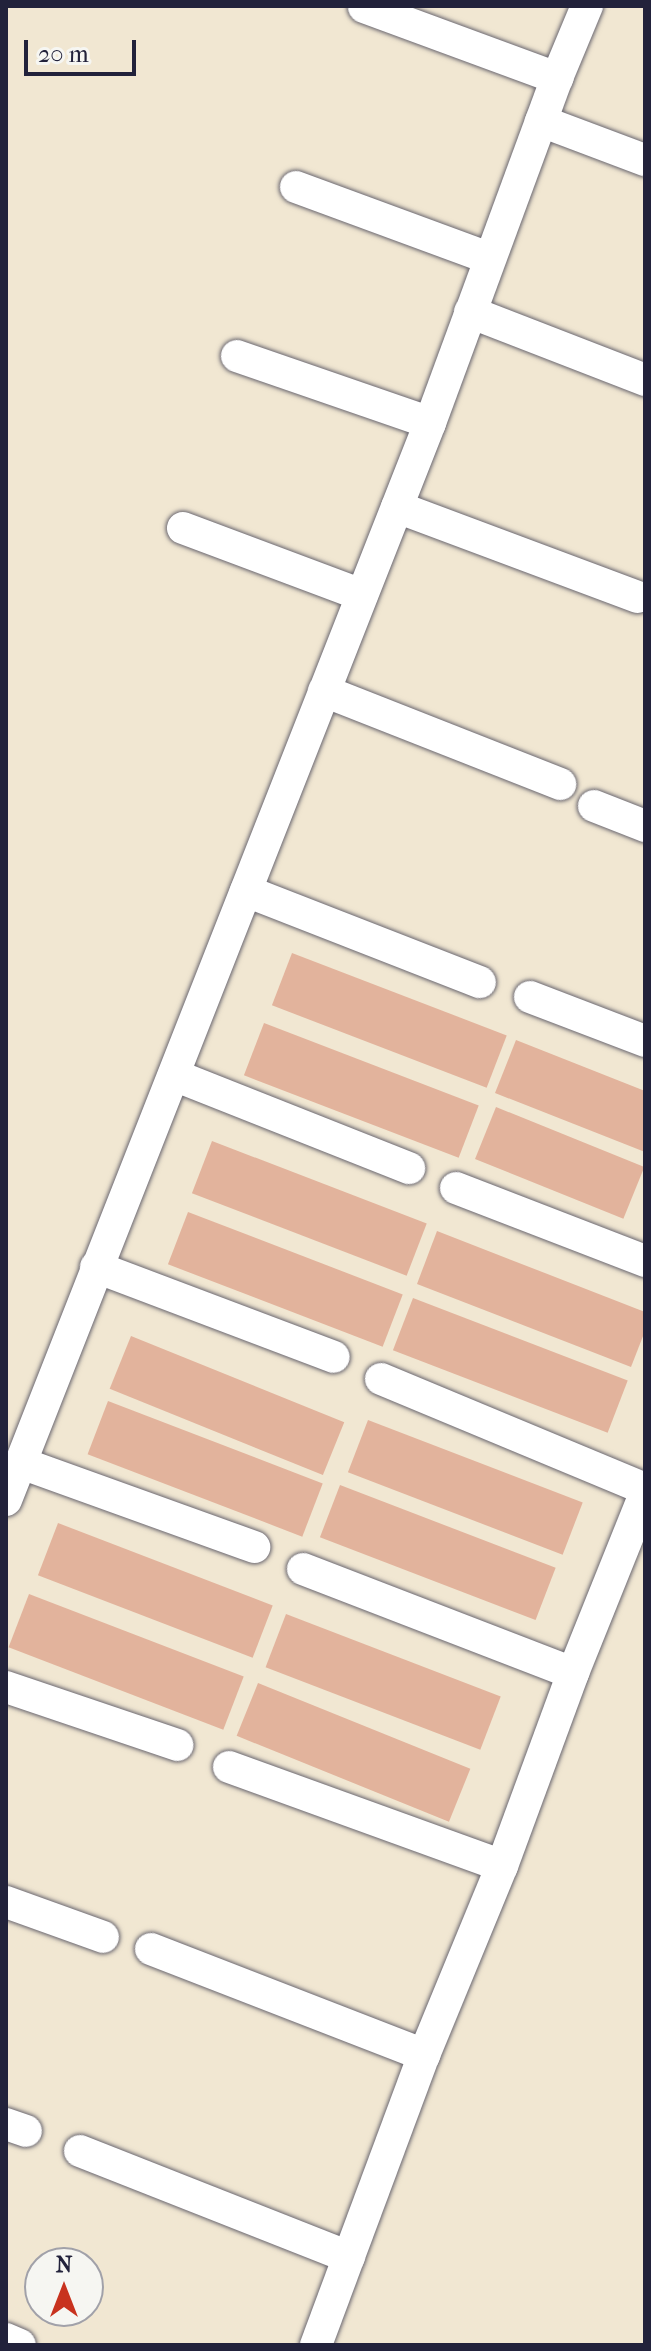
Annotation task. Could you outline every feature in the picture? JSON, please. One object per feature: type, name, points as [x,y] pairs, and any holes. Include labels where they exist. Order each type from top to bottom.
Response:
[{"type":"street","points":[[6,1500],[430,423],[489,258],[587,6]]},
{"type":"street","points":[[364,7],[557,78]]},
{"type":"street","points":[[541,121],[645,160]]},
{"type":"street","points":[[296,187],[489,258]]},
{"type":"street","points":[[470,312],[645,380]]},
{"type":"street","points":[[237,356],[430,423]]},
{"type":"street","points":[[397,507],[638,597]]},
{"type":"street","points":[[183,528],[362,595]]},
{"type":"street","points":[[324,691],[560,784]]},
{"type":"street","points":[[594,806],[645,826]]},
{"type":"street","points":[[246,891],[480,982]]},
{"type":"street","points":[[530,997],[645,1041]]},
{"type":"street","points":[[174,1075],[409,1168]]},
{"type":"street","points":[[456,1188],[645,1261]]},
{"type":"street","points":[[96,1267],[334,1357]]},
{"type":"street","points":[[316,2345],[424,2055],[502,1866],[573,1673],[645,1491],[381,1379]]},
{"type":"street","points":[[21,1463],[254,1547]]},
{"type":"street","points":[[303,1569],[573,1673]]},
{"type":"street","points":[[6,1687],[177,1745]]},
{"type":"street","points":[[229,1767],[502,1866]]},
{"type":"street","points":[[6,1902],[103,1937]]},
{"type":"street","points":[[151,1949],[424,2055]]},
{"type":"street","points":[[80,2151],[349,2257]]},
{"type":"street","points":[[6,2339],[20,2345]]},
{"type":"building","points":[[292,953],[507,1035],[487,1088],[272,1005]]},
{"type":"building","points":[[264,1023],[479,1105],[459,1158],[244,1075]]},
{"type":"building","points":[[516,1040],[645,1091],[645,1152],[495,1093]]},
{"type":"building","points":[[496,1107],[644,1167],[623,1219],[475,1159]]},
{"type":"building","points":[[212,1141],[427,1223],[407,1276],[192,1193]]},
{"type":"building","points":[[188,1212],[403,1294],[383,1347],[168,1264]]},
{"type":"building","points":[[437,1231],[645,1312],[645,1331],[631,1367],[417,1284]]},
{"type":"building","points":[[413,1298],[628,1380],[608,1433],[393,1350]]},
{"type":"building","points":[[131,1336],[344,1422],[323,1475],[110,1389]]},
{"type":"building","points":[[108,1401],[323,1483],[302,1537],[88,1454]]},
{"type":"building","points":[[368,1420],[583,1502],[563,1555],[348,1472]]},
{"type":"building","points":[[340,1485],[556,1568],[536,1620],[320,1537]]},
{"type":"building","points":[[58,1523],[273,1605],[253,1658],[38,1575]]},
{"type":"building","points":[[29,1594],[244,1676],[223,1730],[9,1647]]},
{"type":"building","points":[[286,1614],[501,1696],[480,1750],[266,1667]]},
{"type":"building","points":[[258,1683],[470,1769],[449,1822],[237,1736]]}]
